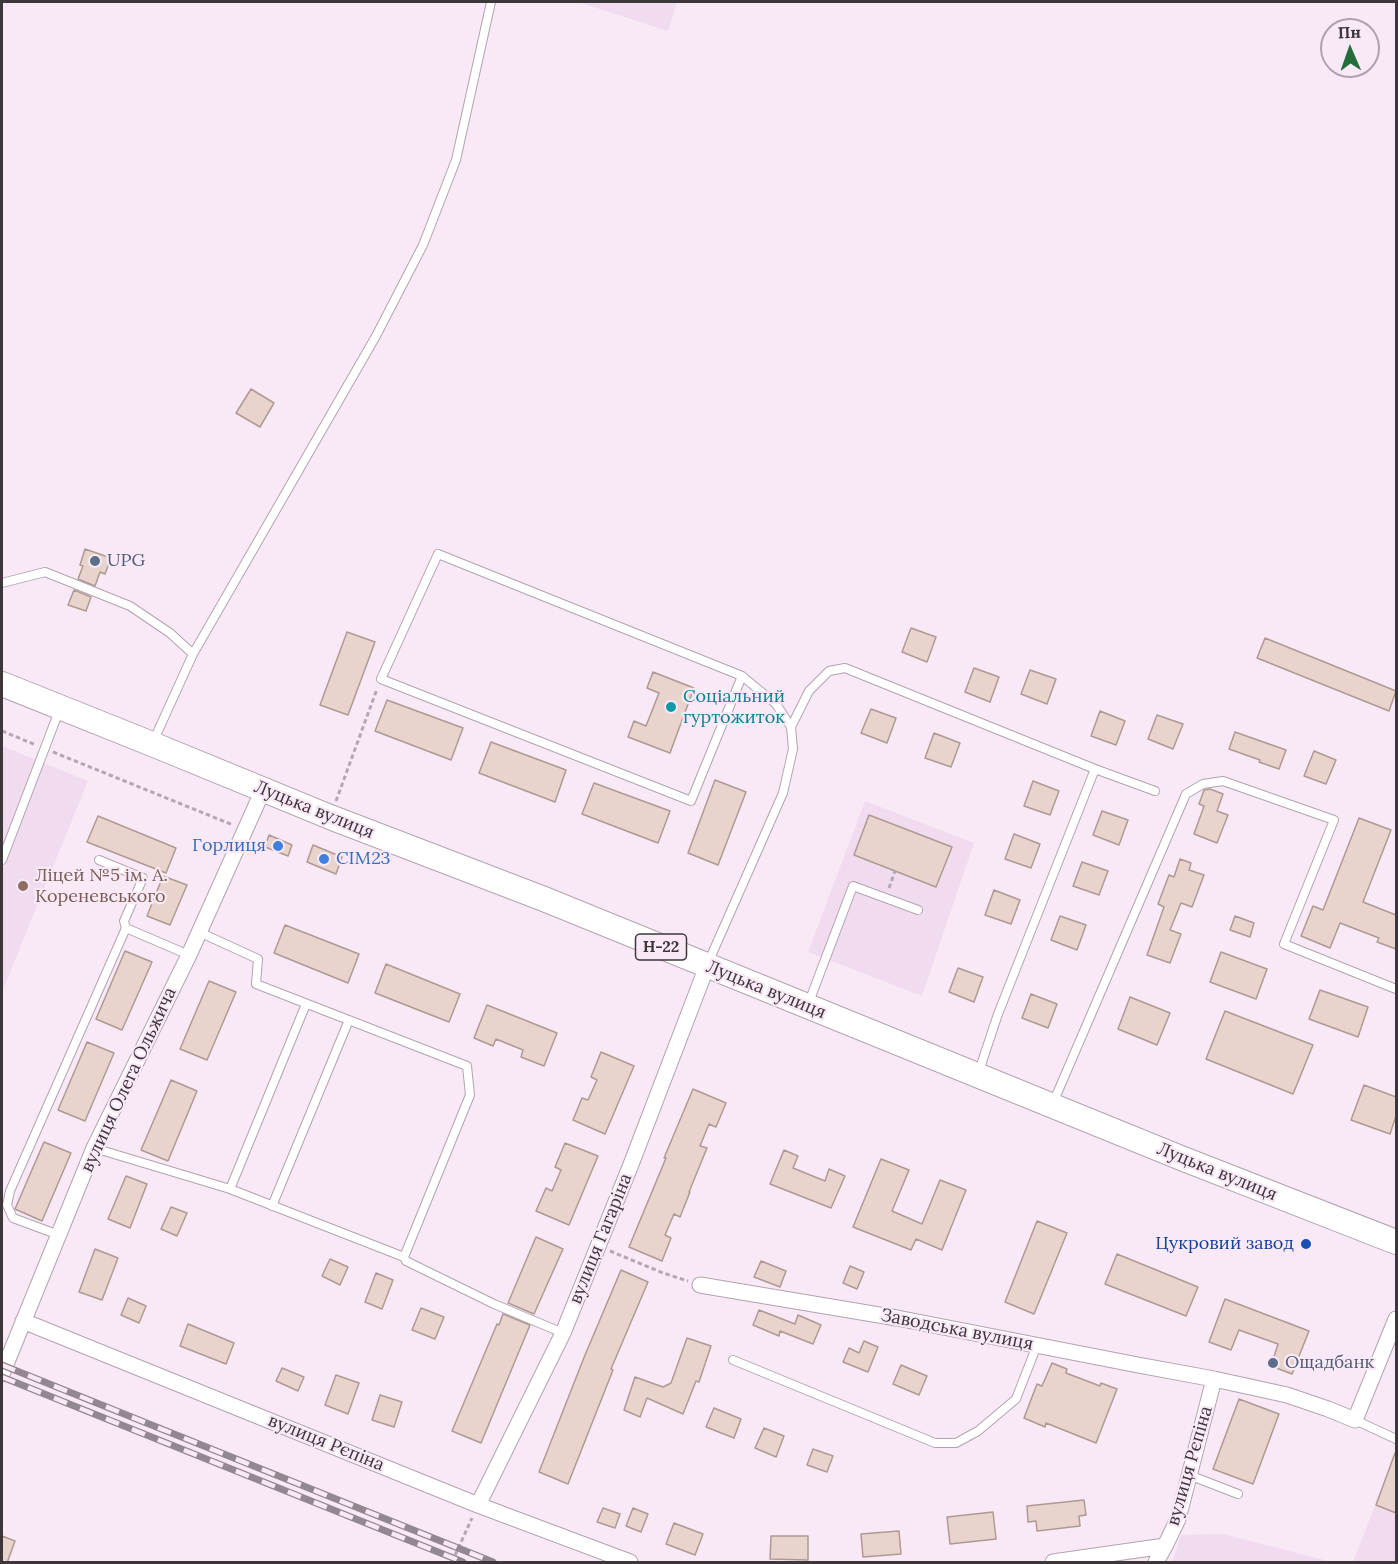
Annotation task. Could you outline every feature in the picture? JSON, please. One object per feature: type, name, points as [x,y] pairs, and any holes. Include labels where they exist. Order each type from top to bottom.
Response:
[{"type":"main road","name":"Луцька вулиця","points":[[2,684],[330,817],[544,899],[977,1076],[1396,1242]]},
{"type":"street","name":"вулиця Олега Ольжича","points":[[2,1374],[94,1148],[189,955],[263,790]]},
{"type":"street","name":"вулиця Гагаріна","points":[[478,1505],[563,1333],[707,966]]},
{"type":"street","name":"Заводська вулиця","points":[[700,1285],[897,1318],[1214,1379],[1287,1395],[1328,1408],[1355,1420]]},
{"type":"street","points":[[1355,1420],[1396,1319]]},
{"type":"street","name":"вулиця Рєпіна","points":[[23,1321],[478,1505],[630,1563]]},
{"type":"street","name":"вулиця Рєпіна","points":[[1053,1563],[1165,1546],[1178,1519],[1214,1379]]},
{"type":"street","points":[[1156,1563],[1165,1546]]},
{"type":"lane","points":[[152,744],[193,654],[376,336],[423,245],[456,160],[492,2]]},
{"type":"lane","points":[[707,966],[783,793],[793,748],[791,727],[776,704],[742,676],[438,554],[381,679],[691,801],[742,676]]},
{"type":"lane","points":[[2,583],[45,572],[130,606],[170,633],[193,654]]},
{"type":"lane","points":[[791,727],[809,691],[829,671],[845,668],[1155,791]]},
{"type":"lane","points":[[2,860],[60,707]]},
{"type":"lane","points":[[977,1076],[998,1014],[1095,769]]},
{"type":"lane","points":[[1052,1106],[1186,794],[1203,784],[1222,781],[1334,820],[1284,944],[1396,989]]},
{"type":"lane","points":[[59,1235],[13,1218],[7,1205],[10,1191],[126,928],[124,921],[143,878],[99,860]]},
{"type":"lane","points":[[807,1006],[853,886],[918,910]]},
{"type":"lane","points":[[126,928],[189,955]]},
{"type":"lane","points":[[199,932],[258,959],[256,984],[467,1066],[470,1095],[404,1257]]},
{"type":"lane","points":[[230,1190],[306,1004]]},
{"type":"lane","points":[[272,1206],[349,1020]]},
{"type":"lane","points":[[94,1148],[230,1190],[404,1257],[406,1261],[495,1304],[563,1333]]},
{"type":"lane","points":[[733,1360],[935,1443],[956,1443],[978,1431],[1016,1399],[1037,1345]]},
{"type":"lane","points":[[1355,1420],[1396,1439]]},
{"type":"lane","points":[[1189,1475],[1238,1494]]},
{"type":"path","points":[[330,817],[381,679]]},
{"type":"path","points":[[2,731],[246,830]]},
{"type":"path","points":[[885,898],[895,871]]},
{"type":"path","points":[[597,1246],[663,1273],[700,1285]]},
{"type":"path","points":[[452,1563],[478,1505]]},
{"type":"shaded area","points":[[578,2],[677,2],[668,31]]},
{"type":"shaded area","name":"Ліцей №5 ім. А. Кореневського","points":[[2,746],[88,781],[2,992]]},
{"type":"shaded area","points":[[865,801],[974,843],[922,996],[808,952]]},
{"type":"shaded area","points":[[1393,1459],[1396,1460],[1396,1562],[1353,1562]]},
{"type":"shaded area","points":[[1223,1534],[1332,1562],[1172,1562],[1181,1535]]},
{"type":"building","points":[[251,389],[274,403],[260,427],[236,413]]},
{"type":"building","name":"UPG","points":[[85,549],[111,558],[105,574],[100,572],[95,586],[78,579],[83,566],[80,565]]},
{"type":"building","points":[[74,590],[91,597],[86,611],[68,605]]},
{"type":"building","points":[[911,628],[936,637],[927,662],[902,652]]},
{"type":"building","points":[[347,632],[375,642],[348,715],[320,705]]},
{"type":"building","points":[[1265,638],[1396,691],[1389,711],[1257,658]]},
{"type":"building","points":[[974,668],[999,677],[990,702],[965,692]]},
{"type":"building","points":[[1030,670],[1056,679],[1047,704],[1021,694]]},
{"type":"building","name":"Соціальний гуртожиток","points":[[653,672],[694,688],[670,753],[628,737],[634,721],[646,726],[659,693],[647,688]]},
{"type":"building","points":[[387,700],[463,728],[451,760],[375,731]]},
{"type":"building","points":[[871,709],[896,718],[887,743],[861,733]]},
{"type":"building","points":[[1100,711],[1125,721],[1116,745],[1091,736]]},
{"type":"building","points":[[1157,715],[1183,724],[1173,749],[1148,739]]},
{"type":"building","points":[[1235,732],[1286,750],[1279,769],[1229,749]]},
{"type":"building","points":[[934,733],[960,743],[951,767],[925,758]]},
{"type":"building","points":[[491,742],[566,770],[555,802],[479,773]]},
{"type":"building","points":[[1314,751],[1336,760],[1326,784],[1304,776]]},
{"type":"building","points":[[715,780],[746,792],[718,865],[688,853]]},
{"type":"building","points":[[1033,781],[1059,791],[1050,815],[1024,806]]},
{"type":"building","points":[[594,783],[670,811],[658,843],[582,814]]},
{"type":"building","points":[[1210,789],[1223,794],[1217,811],[1228,815],[1217,843],[1194,834],[1204,806],[1199,804],[1204,790]]},
{"type":"building","points":[[1102,811],[1128,820],[1119,845],[1093,835]]},
{"type":"building","points":[[869,815],[952,847],[936,887],[854,855]]},
{"type":"building","points":[[98,816],[176,848],[166,873],[87,842]]},
{"type":"building","points":[[1359,818],[1391,830],[1363,902],[1396,915],[1396,949],[1377,942],[1379,938],[1340,923],[1330,948],[1301,936],[1313,906],[1323,910]]},
{"type":"building","points":[[1014,834],[1040,844],[1031,868],[1005,859]]},
{"type":"building","name":"Горлиця","points":[[269,835],[292,845],[288,856],[265,847]]},
{"type":"building","name":"СІМ23","points":[[313,845],[342,857],[336,874],[307,862]]},
{"type":"building","points":[[1180,859],[1191,863],[1189,870],[1204,875],[1192,907],[1181,903],[1170,930],[1181,934],[1170,963],[1147,955],[1164,907],[1158,904],[1169,875],[1174,877]]},
{"type":"building","points":[[1082,862],[1108,871],[1099,895],[1073,886]]},
{"type":"building","points":[[163,876],[187,885],[170,925],[147,916]]},
{"type":"building","points":[[994,890],[1020,900],[1011,924],[985,915]]},
{"type":"building","points":[[1060,916],[1086,925],[1077,950],[1051,940]]},
{"type":"building","points":[[1235,916],[1254,923],[1250,937],[1230,930]]},
{"type":"building","points":[[285,925],[359,954],[348,983],[274,953]]},
{"type":"building","points":[[125,951],[152,962],[122,1030],[96,1019]]},
{"type":"building","points":[[1221,952],[1267,969],[1256,999],[1210,982]]},
{"type":"building","points":[[386,964],[460,994],[449,1022],[375,993]]},
{"type":"building","points":[[958,968],[983,977],[974,1002],[949,992]]},
{"type":"building","points":[[209,981],[236,992],[207,1060],[180,1049]]},
{"type":"building","points":[[1320,990],[1368,1007],[1358,1037],[1309,1019]]},
{"type":"building","points":[[1031,994],[1057,1004],[1048,1028],[1022,1018]]},
{"type":"building","points":[[1130,997],[1170,1013],[1157,1045],[1118,1029]]},
{"type":"building","points":[[487,1005],[557,1033],[544,1066],[521,1057],[523,1050],[496,1039],[493,1046],[474,1038]]},
{"type":"building","points":[[1225,1011],[1313,1045],[1293,1094],[1206,1059]]},
{"type":"building","points":[[87,1042],[114,1053],[85,1121],[58,1110]]},
{"type":"building","points":[[601,1052],[634,1066],[605,1134],[573,1120],[582,1098],[588,1100],[597,1080],[591,1077]]},
{"type":"building","points":[[171,1080],[197,1091],[168,1161],[141,1150]]},
{"type":"building","points":[[1364,1085],[1396,1097],[1396,1116],[1390,1134],[1351,1120]]},
{"type":"building","points":[[693,1089],[726,1103],[716,1127],[709,1124],[700,1146],[707,1148],[680,1217],[674,1214],[665,1235],[671,1238],[662,1261],[629,1247]]},
{"type":"building","points":[[44,1142],[71,1153],[42,1221],[15,1209]]},
{"type":"building","points":[[565,1143],[598,1156],[569,1225],[536,1211],[546,1188],[552,1191],[561,1170],[555,1167]]},
{"type":"building","points":[[784,1150],[798,1156],[793,1168],[825,1181],[829,1169],[845,1176],[831,1208],[770,1184]]},
{"type":"building","points":[[881,1159],[909,1170],[892,1211],[922,1224],[940,1180],[966,1190],[942,1250],[916,1239],[911,1250],[853,1227]]},
{"type":"building","points":[[126,1176],[147,1184],[130,1228],[108,1219]]},
{"type":"building","points":[[171,1207],[187,1213],[177,1236],[161,1229]]},
{"type":"building","points":[[1037,1221],[1067,1233],[1034,1314],[1005,1302]]},
{"type":"building","points":[[536,1237],[563,1249],[534,1314],[508,1303]]},
{"type":"building","points":[[95,1249],[118,1258],[102,1300],[79,1292]]},
{"type":"building","points":[[1117,1254],[1198,1287],[1186,1316],[1105,1284]]},
{"type":"building","points":[[330,1259],[348,1267],[340,1285],[322,1276]]},
{"type":"building","points":[[761,1261],[786,1271],[780,1287],[754,1277]]},
{"type":"building","points":[[850,1266],[864,1272],[857,1289],[843,1283]]},
{"type":"building","points":[[621,1270],[648,1282],[611,1369],[613,1370],[568,1484],[539,1472]]},
{"type":"building","points":[[376,1273],[393,1280],[382,1309],[365,1302]]},
{"type":"building","points":[[128,1298],[146,1306],[139,1323],[121,1315]]},
{"type":"building","points":[[1225,1299],[1309,1331],[1292,1374],[1271,1366],[1278,1344],[1239,1330],[1231,1350],[1209,1342]]},
{"type":"building","points":[[421,1308],[444,1317],[435,1339],[412,1330]]},
{"type":"building","points":[[759,1310],[795,1324],[798,1315],[821,1325],[813,1344],[780,1331],[779,1336],[753,1325]]},
{"type":"building","points":[[503,1314],[530,1325],[481,1443],[452,1431]]},
{"type":"building","points":[[188,1324],[234,1343],[226,1364],[180,1346]]},
{"type":"building","points":[[687,1338],[711,1346],[699,1382],[696,1381],[683,1414],[647,1398],[640,1417],[624,1410],[635,1377],[663,1387],[671,1383]]},
{"type":"building","points":[[864,1341],[878,1347],[868,1372],[843,1362],[849,1348],[859,1353]]},
{"type":"building","points":[[1052,1363],[1067,1369],[1066,1373],[1100,1386],[1101,1383],[1117,1389],[1096,1443],[1046,1423],[1045,1427],[1024,1418],[1037,1384],[1042,1386]]},
{"type":"building","points":[[901,1365],[927,1376],[919,1395],[893,1384]]},
{"type":"building","points":[[282,1368],[304,1377],[298,1391],[276,1381]]},
{"type":"building","points":[[336,1375],[359,1383],[348,1414],[325,1405]]},
{"type":"building","points":[[380,1395],[402,1402],[394,1427],[372,1420]]},
{"type":"building","points":[[1239,1399],[1279,1414],[1253,1484],[1213,1469]]},
{"type":"building","points":[[714,1408],[741,1419],[734,1438],[706,1427]]},
{"type":"building","points":[[764,1428],[784,1436],[776,1457],[755,1448]]},
{"type":"building","points":[[813,1449],[833,1456],[827,1472],[807,1465]]},
{"type":"building","points":[[1396,1453],[1396,1513],[1376,1505]]},
{"type":"building","points":[[1084,1500],[1086,1515],[1079,1516],[1080,1526],[1037,1531],[1036,1521],[1028,1522],[1027,1506]]},
{"type":"building","points":[[603,1508],[620,1514],[615,1528],[597,1522]]},
{"type":"building","points":[[633,1508],[648,1514],[641,1532],[626,1526]]},
{"type":"building","points":[[993,1512],[996,1539],[950,1544],[947,1517]]},
{"type":"building","points":[[674,1523],[703,1534],[695,1555],[666,1544]]},
{"type":"building","points":[[899,1531],[901,1554],[863,1557],[861,1534]]},
{"type":"building","points":[[2,1536],[15,1541],[7,1563],[2,1563]]},
{"type":"building","points":[[771,1536],[808,1536],[808,1560],[770,1559]]},
{"type":"railway","points":[[2,1365],[493,1562]]},
{"type":"railway","points":[[2,1377],[463,1562]]},
{"type":"place","name":"UPG","points":[[95,561]]},
{"type":"place","name":"Соціальний гуртожиток","points":[[671,707]]},
{"type":"place","name":"Горлиця","points":[[278,846]]},
{"type":"place","name":"СІМ23","points":[[324,859]]},
{"type":"place","name":"Ліцей №5 ім. А. Кореневського","points":[[23,886]]},
{"type":"place","name":"Цукровий завод","points":[[1306,1244]]},
{"type":"place","name":"Ощадбанк","points":[[1273,1363]]}]
